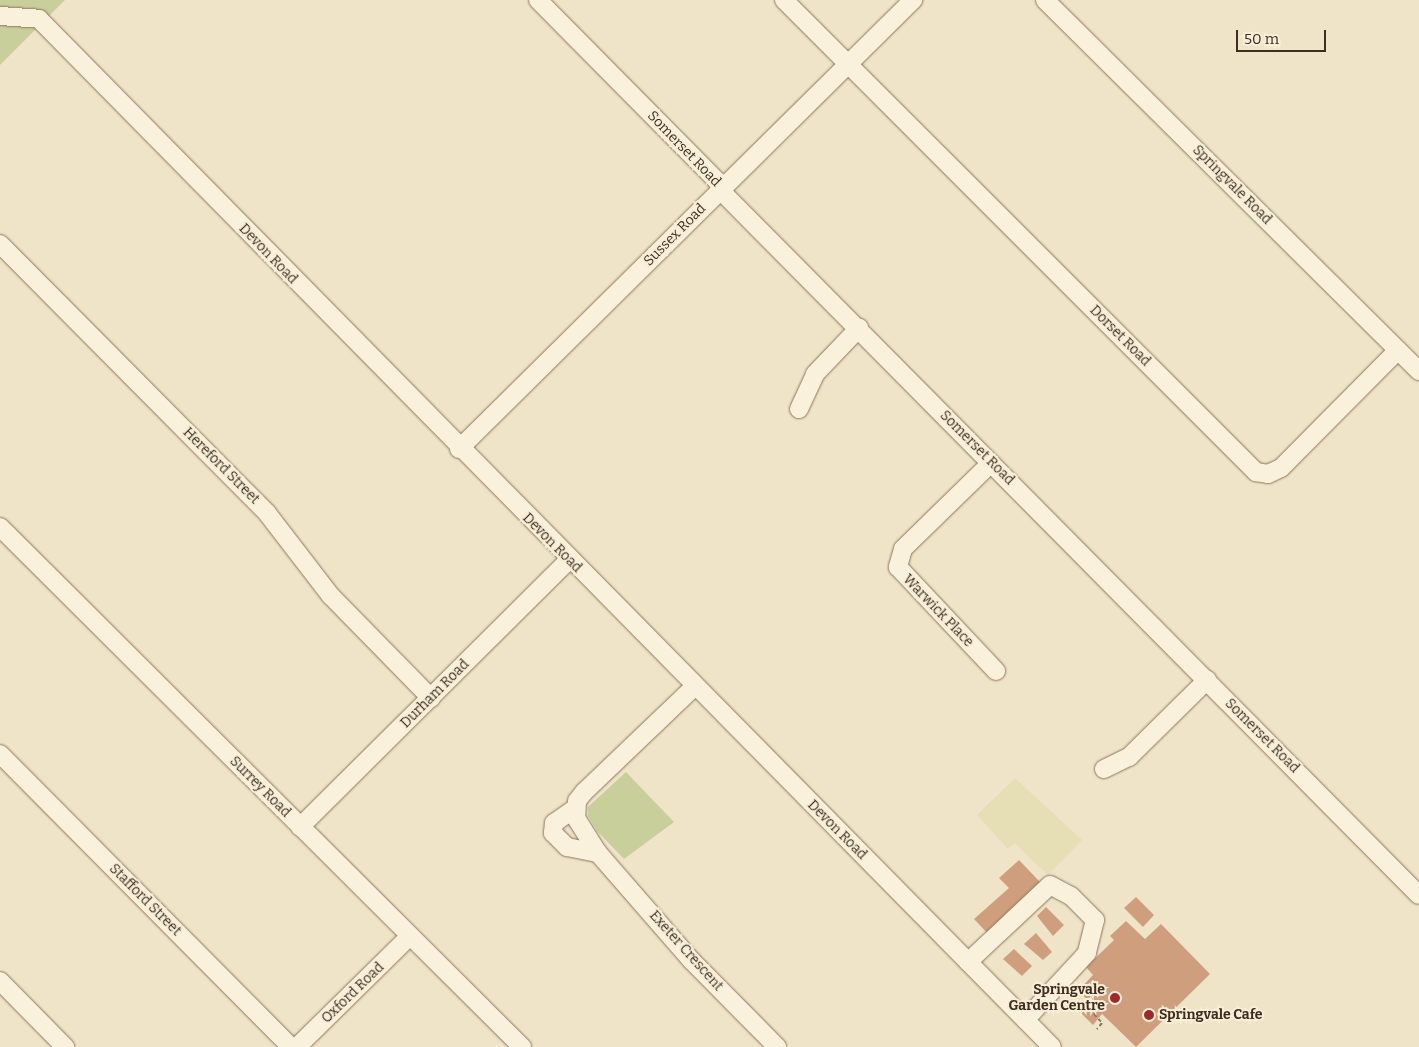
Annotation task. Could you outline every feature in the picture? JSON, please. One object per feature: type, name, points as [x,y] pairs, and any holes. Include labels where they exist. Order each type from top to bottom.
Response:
[{"type":"street","name":"Somerset Road","points":[[538,0],[1419,895]]},
{"type":"street","name":"Dorset Road","points":[[784,0],[1256,472],[1268,474],[1281,468],[1398,350]]},
{"type":"street","name":"Sussex Road","points":[[459,449],[913,0]]},
{"type":"street","name":"Springvale Road","points":[[1045,0],[1419,371]]},
{"type":"street","name":"Devon Road","points":[[0,16],[40,19],[459,449],[1052,1047]]},
{"type":"street","name":"Hereford Street","points":[[0,244],[267,513],[331,596],[431,698]]},
{"type":"street","points":[[799,409],[815,374],[859,328]]},
{"type":"street","name":"Warwick Place","points":[[991,462],[903,549],[898,567],[996,670]]},
{"type":"street","name":"Surrey Road","points":[[0,527],[300,827],[408,938],[522,1047]]},
{"type":"street","name":"Durham Road","points":[[300,827],[569,560]]},
{"type":"street","points":[[1104,769],[1129,757],[1208,680]]},
{"type":"street","points":[[598,853],[567,847],[553,833],[554,823],[574,809],[584,792],[694,687]]},
{"type":"street","name":"Stafford Street","points":[[0,754],[291,1047]]},
{"type":"street","name":"Exeter Crescent","points":[[574,809],[580,827],[598,853],[692,961],[777,1047]]},
{"type":"street","points":[[968,962],[1050,886],[1071,896],[1095,920],[1087,953],[1025,1020]]},
{"type":"street","name":"Oxford Road","points":[[297,1047],[408,938]]},
{"type":"street","points":[[0,981],[65,1047]]},
{"type":"path","points":[[1079,1012],[1086,1006],[1102,1023],[1097,1029]]},
{"type":"path","points":[[1094,1014],[1098,1010]]},
{"type":"shaded area","points":[[1015,778],[1082,840],[1048,875],[1015,843],[1008,849],[977,815]]},
{"type":"green space","points":[[0,0],[65,0],[0,65]]},
{"type":"green space","points":[[626,772],[674,822],[624,859],[597,831],[588,816],[588,807]]},
{"type":"building","points":[[1019,860],[1041,883],[990,936],[974,919],[1009,888],[999,878]]},
{"type":"building","points":[[1136,897],[1154,915],[1143,927],[1124,908]]},
{"type":"building","points":[[1046,907],[1064,925],[1053,936],[1037,916]]},
{"type":"building","points":[[1126,921],[1145,939],[1161,924],[1210,974],[1136,1047],[1102,1014],[1093,1025],[1081,1013],[1093,1005],[1078,991],[1093,975],[1086,967],[1114,940],[1110,936]]},
{"type":"building","points":[[1036,933],[1052,952],[1043,960],[1024,944]]},
{"type":"building","points":[[1014,949],[1032,966],[1022,976],[1003,959]]},
{"type":"place","name":"Springvale Garden Centre","points":[[1115,998]]},
{"type":"place","name":"Springvale Cafe","points":[[1149,1015]]}]
